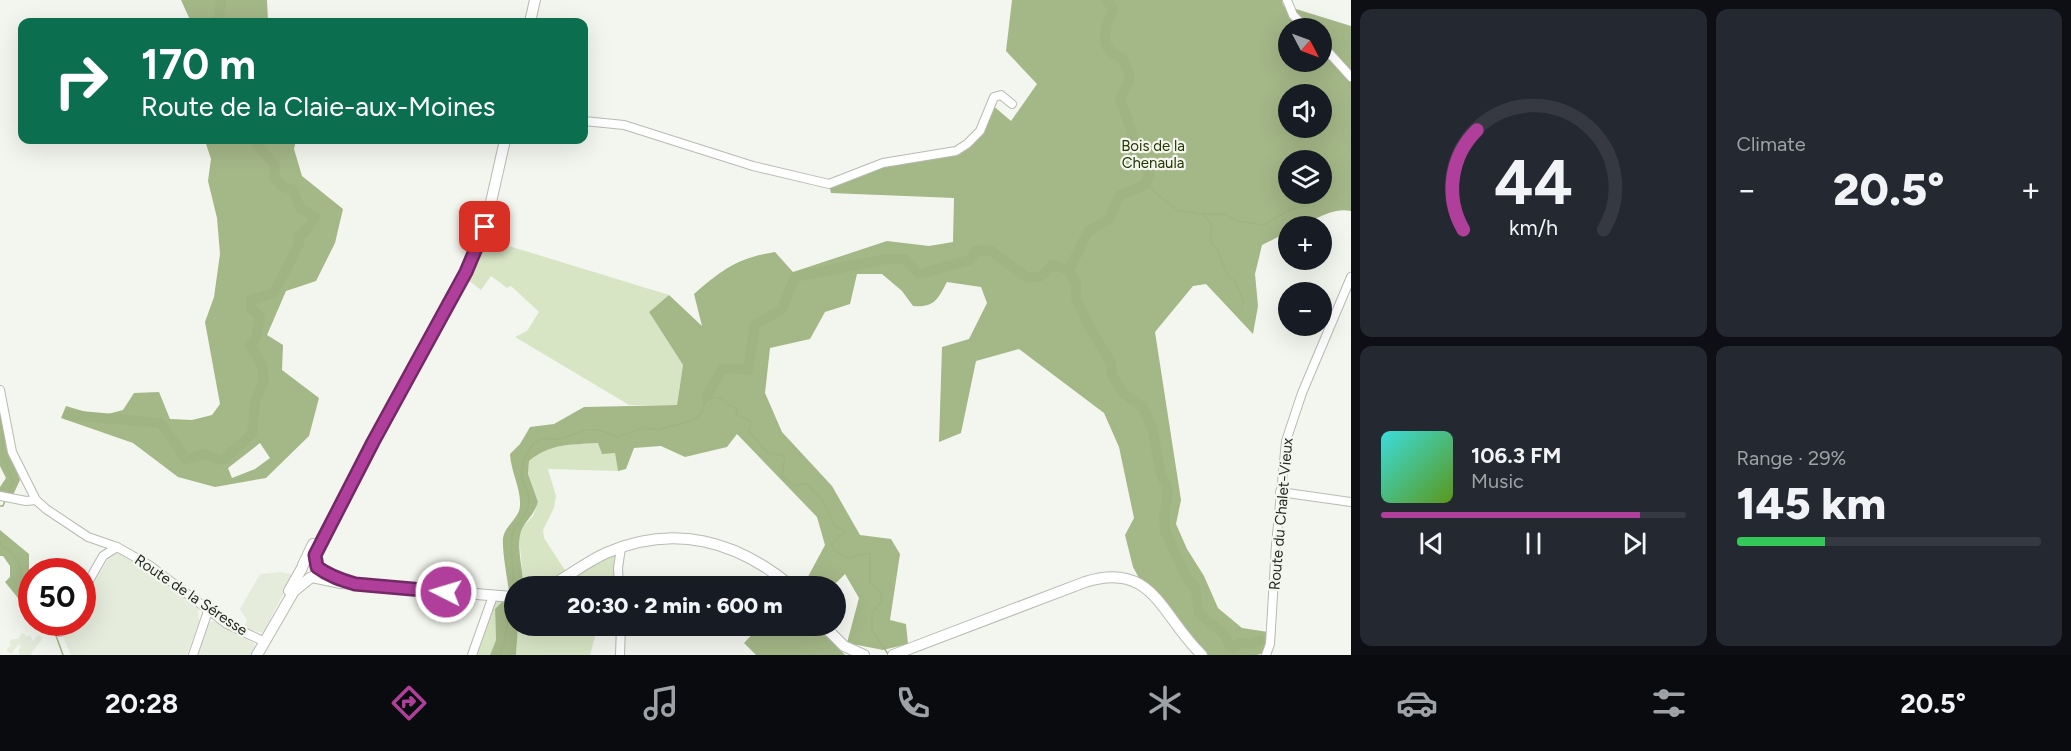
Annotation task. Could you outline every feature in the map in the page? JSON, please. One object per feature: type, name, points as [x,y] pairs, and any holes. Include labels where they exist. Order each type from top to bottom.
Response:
[{"type":"main road","points":[[531,18],[535,0]]},
{"type":"main road","points":[[274,624],[294,591],[314,572],[318,545],[466,272],[479,244],[505,144]]},
{"type":"main road","points":[[257,655],[324,523],[373,442]]},
{"type":"main road","points":[[566,576],[597,557],[621,548],[652,540],[678,539],[703,541],[728,547],[750,557],[779,576]]},
{"type":"main road","points":[[302,567],[309,562],[314,572],[355,584],[504,597]]},
{"type":"main road","points":[[894,655],[1085,582],[1111,576],[1124,577],[1147,589],[1202,655]]},
{"type":"main road","points":[[834,636],[844,646],[859,653]]},
{"type":"street","points":[[1287,0],[1296,18]]},
{"type":"street","points":[[1332,56],[1351,77]]},
{"type":"street","points":[[588,121],[624,125],[753,166],[829,184],[883,164],[956,151],[968,144],[980,131],[994,97],[1001,95],[1012,104]]},
{"type":"street","name":"Route du Chalet-Vieux","points":[[1266,655],[1270,644],[1280,492],[1286,441],[1293,417],[1351,277]]},
{"type":"street","points":[[0,390],[12,452],[36,500],[26,501],[1,496]]},
{"type":"street","points":[[1280,492],[1351,502]]},
{"type":"street","name":"Route de la Séresse","points":[[36,500],[88,537],[133,555],[208,611],[240,631],[265,642]]},
{"type":"street","points":[[96,568],[103,556],[117,547]]},
{"type":"street","points":[[618,576],[621,548]]},
{"type":"street","points":[[472,655],[493,596]]},
{"type":"street","points":[[193,655],[208,611]]},
{"type":"street","points":[[620,655],[621,636]]},
{"type":"shaded area","points":[[117,551],[172,586],[198,609],[199,621],[187,655],[71,655],[62,636],[96,636],[96,580],[109,557]]},
{"type":"shaded area","points":[[281,572],[293,575],[263,633],[244,628],[247,620],[240,609],[260,574]]},
{"type":"shaded area","points":[[212,621],[253,643],[255,647],[251,655],[196,655],[205,627]]},
{"type":"shaded area","points":[[20,636],[30,636],[33,641],[37,636],[43,638],[30,655],[20,655],[19,644],[11,654],[6,650],[11,645],[9,643],[12,639],[18,639]]},
{"type":"green space","points":[[181,0],[267,0],[268,18],[189,18]]},
{"type":"green space","name":"Bois de la Chenaula","points":[[1012,0],[1282,0],[1283,5],[1325,18],[1278,18],[1278,72],[1332,72],[1332,20],[1351,26],[1351,211],[1335,211],[1322,216],[1278,216],[1278,237],[1262,245],[1255,274],[1258,306],[1253,334],[1206,284],[1193,286],[1155,332],[1181,500],[1176,524],[1218,608],[1242,628],[1268,632],[1264,653],[1205,655],[1178,619],[1139,578],[1133,567],[1125,535],[1134,518],[1119,447],[1104,413],[1019,349],[976,361],[961,433],[939,442],[942,347],[969,339],[987,303],[981,287],[947,282],[931,304],[913,306],[902,291],[882,274],[857,274],[850,304],[825,312],[810,339],[770,348],[765,393],[782,432],[832,486],[860,535],[891,539],[900,554],[890,620],[906,624],[908,644],[883,650],[847,643],[859,598],[845,574],[843,576],[808,576],[825,545],[817,517],[737,434],[727,447],[685,457],[661,446],[634,448],[626,469],[618,471],[615,453],[602,454],[598,443],[561,446],[537,455],[529,461],[528,474],[538,502],[523,527],[519,539],[523,576],[507,576],[503,538],[506,529],[518,514],[520,505],[510,454],[520,444],[530,427],[554,424],[584,407],[677,405],[683,365],[649,312],[669,295],[702,326],[694,294],[731,266],[750,258],[775,252],[793,272],[887,241],[929,246],[953,242],[954,198],[831,193],[829,184],[883,163],[944,155],[980,131],[991,104],[1011,121],[1037,84],[1006,51]]},
{"type":"green space","points":[[206,144],[295,144],[294,149],[302,176],[343,209],[335,243],[316,281],[286,291],[267,335],[283,345],[282,370],[319,398],[309,436],[266,478],[215,487],[178,477],[133,443],[61,418],[66,406],[100,416],[123,410],[134,393],[159,392],[170,419],[192,420],[212,415],[220,404],[205,322],[214,297],[220,254],[217,218],[208,181],[211,159]],"holes":[[[260,443],[270,458],[255,469],[232,478],[228,468]]]},
{"type":"green space","points":[[491,216],[498,217],[507,225],[500,228],[496,242],[669,295],[649,312],[683,365],[677,405],[629,405],[515,337],[527,331],[539,312],[511,286],[507,288],[491,276],[481,290],[468,280]]},
{"type":"green space","points":[[0,403],[9,451],[20,480],[13,495],[0,491],[6,478],[0,466]]},
{"type":"green space","points":[[598,443],[615,453],[618,471],[548,469],[556,496],[554,508],[543,530],[544,538],[568,575],[621,548],[620,576],[523,576],[519,536],[523,527],[533,516],[538,502],[528,474],[529,461],[545,451],[570,445]]},
{"type":"green space","points":[[0,530],[29,554],[29,558],[18,558],[18,598],[5,582],[10,577],[10,566],[3,556],[0,556]]},
{"type":"green space","points":[[493,596],[504,597],[504,603],[495,609],[496,640],[490,655],[476,655]]},
{"type":"green space","points":[[504,600],[504,636],[517,636],[516,655],[490,655],[496,640],[495,609]]},
{"type":"green space","points":[[517,636],[595,636],[590,655],[516,655]]},
{"type":"green space","points":[[751,636],[827,636],[845,655],[756,655],[744,643]]},
{"type":"waterway","points":[[220,18],[221,0]]},
{"type":"waterway","points":[[706,397],[723,368],[748,370],[755,325],[782,309],[795,277],[886,259],[904,259],[919,274],[970,260],[976,250],[991,251],[1028,278],[1042,276],[1052,265],[1069,270],[1088,232],[1110,218],[1119,196],[1145,185],[1150,173],[1136,155],[1129,123],[1120,100],[1130,78],[1123,59],[1114,54],[1106,44],[1106,31],[1113,9],[1107,0]]},
{"type":"waterway","points":[[68,415],[161,423],[186,459],[204,454],[223,460],[252,434],[256,398],[264,381],[261,362],[250,346],[256,337],[260,317],[251,309],[251,300],[274,293],[299,244],[298,236],[304,233],[315,217],[300,208],[293,190],[282,186],[274,177],[275,165],[256,144]]},
{"type":"waterway","points":[[1150,188],[1177,210],[1202,214],[1225,214],[1237,221],[1264,225],[1289,210],[1309,204]]},
{"type":"waterway","points":[[1202,214],[1212,224],[1210,241],[1217,249],[1228,276],[1235,281],[1243,300],[1242,309]]},
{"type":"waterway","points":[[1069,270],[1076,284],[1076,298],[1111,363],[1112,375],[1123,393],[1143,408],[1152,427],[1161,474],[1168,494],[1164,517],[1165,531],[1186,576],[1195,588],[1199,613],[1226,636],[1229,645],[1233,648],[1240,643],[1252,644],[1260,640]]},
{"type":"waterway","points":[[513,576],[513,532],[526,513],[529,504],[522,468],[534,443],[542,439],[561,439],[591,430],[603,431],[617,437],[645,427],[658,430],[694,420],[702,412],[706,397],[722,398],[730,406],[737,408],[736,415],[751,421],[749,432],[768,453],[782,455],[785,459],[782,475],[792,485],[807,484],[823,501],[836,528],[841,528],[844,532],[832,543],[833,550],[848,558],[870,553],[870,582],[880,592],[882,601],[872,613],[872,630],[888,654]]},
{"type":"waterway","points":[[0,417],[3,430],[2,453],[13,481],[8,494]]},
{"type":"waterway","points":[[0,506],[3,506],[5,501]]},
{"type":"waterway","points":[[0,540],[2,547],[11,552],[18,562]]},
{"type":"waterway","points":[[56,636],[63,655]]},
{"type":"waterway","points":[[500,655],[505,636]]},
{"type":"route","points":[[446,592],[342,581],[317,567],[315,555],[318,545],[466,272],[485,227]]}]
